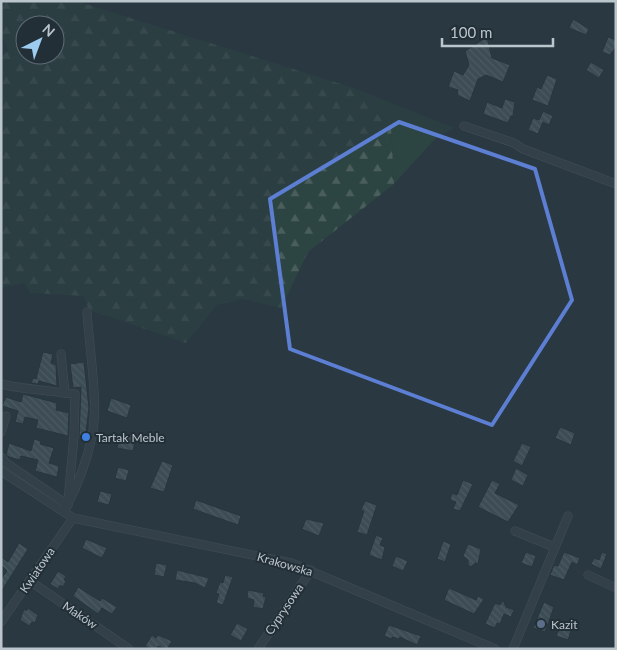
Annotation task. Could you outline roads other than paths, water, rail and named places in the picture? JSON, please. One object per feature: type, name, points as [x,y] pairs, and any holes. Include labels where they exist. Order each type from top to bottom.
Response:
[{"type":"street","points":[[464,126],[514,143],[616,184]]},
{"type":"street","points":[[66,509],[93,435],[94,397],[86,312]]},
{"type":"street","points":[[61,354],[65,393]]},
{"type":"street","points":[[1,384],[22,389],[31,388],[75,394],[74,436],[66,509]]},
{"type":"street","points":[[1,432],[6,416]]},
{"type":"street","points":[[1,458],[66,509]]},
{"type":"street","name":"Krakowska","points":[[1,471],[66,509],[73,518],[273,558],[311,570],[495,649]]},
{"type":"street","points":[[513,649],[568,516]]},
{"type":"street","name":"Kwiatowa","points":[[1,622],[73,518]]},
{"type":"street","points":[[515,531],[554,547]]},
{"type":"street","name":"Cyprysowa","points":[[258,649],[311,570]]},
{"type":"street","points":[[588,575],[616,588]]},
{"type":"street","name":"Maków","points":[[30,582],[129,649]]},
{"type":"place","name":"Tartak Meble","points":[[86,437]]},
{"type":"place","name":"Kazit","points":[[541,624]]}]
